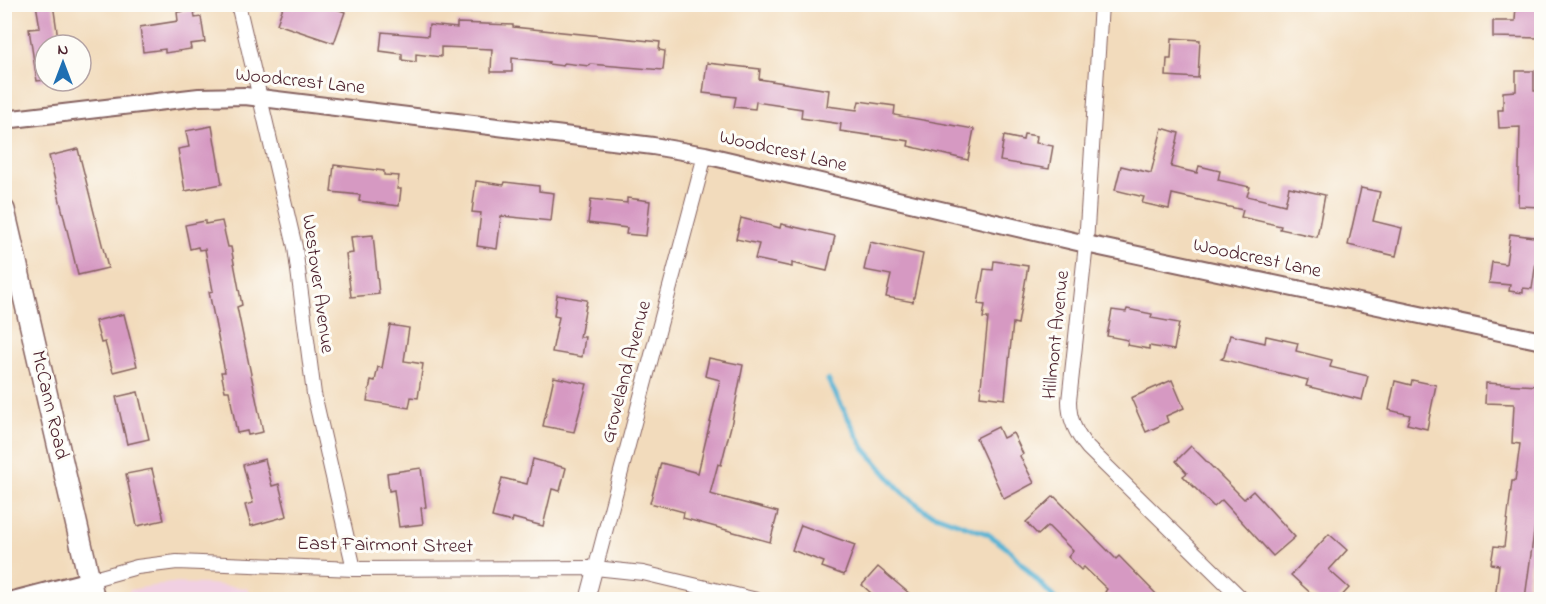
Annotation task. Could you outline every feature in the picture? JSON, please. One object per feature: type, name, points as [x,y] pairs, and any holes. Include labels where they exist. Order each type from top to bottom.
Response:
[{"type":"main road","name":"McCann Road","points":[[4,210],[92,590]]},
{"type":"street","name":"Westover Avenue","points":[[238,4],[295,247],[314,394],[354,569]]},
{"type":"street","name":"Hillmont Avenue","points":[[1101,4],[1086,244],[1069,405],[1075,430],[1083,442],[1243,600]]},
{"type":"street","name":"Woodcrest Lane","points":[[4,120],[199,97],[259,97],[632,143],[705,155],[1086,244],[1542,341]]},
{"type":"street","name":"Groveland Avenue","points":[[586,600],[705,155]]},
{"type":"street","name":"East Fairmont Street","points":[[13,600],[92,590],[138,567],[170,562],[209,562],[354,569],[595,568],[627,570],[757,600]]},
{"type":"shaded area","points":[[170,583],[247,588],[251,599],[128,599],[129,590]]},
{"type":"building","points":[[36,4],[53,4],[57,33],[33,33],[33,55],[29,29],[40,28]]},
{"type":"building","points":[[284,4],[323,4],[345,12],[334,43],[277,24]]},
{"type":"building","points":[[1516,4],[1542,4],[1542,38],[1493,37],[1493,21],[1515,21]]},
{"type":"building","points":[[194,10],[195,18],[201,17],[205,42],[190,44],[191,49],[165,53],[165,49],[143,52],[140,27],[178,21],[177,12]]},
{"type":"building","points":[[457,23],[513,25],[513,27],[660,42],[659,50],[665,51],[663,70],[590,64],[589,66],[564,63],[563,66],[512,58],[512,72],[491,72],[492,49],[441,47],[441,57],[416,54],[416,62],[402,60],[402,54],[380,51],[382,32],[428,36],[429,25],[457,28]]},
{"type":"building","points":[[1172,38],[1200,40],[1198,78],[1166,76],[1167,59],[1171,59]]},
{"type":"building","points":[[707,63],[760,69],[759,79],[829,90],[827,106],[857,110],[859,101],[895,106],[894,115],[974,129],[968,160],[908,146],[909,141],[840,131],[841,124],[801,118],[802,109],[756,102],[755,109],[734,107],[736,97],[703,93]]},
{"type":"building","points":[[1516,71],[1534,71],[1534,91],[1542,91],[1542,207],[1518,206],[1520,127],[1499,128],[1498,110],[1503,110],[1503,92],[1516,91]]},
{"type":"building","points":[[212,126],[222,184],[185,191],[178,149],[189,147],[186,131]]},
{"type":"building","points":[[1162,128],[1179,133],[1171,167],[1197,173],[1199,166],[1220,171],[1218,180],[1250,187],[1247,196],[1285,205],[1289,187],[1325,195],[1317,237],[1241,217],[1243,210],[1172,194],[1169,209],[1142,203],[1144,197],[1115,190],[1121,166],[1151,173]]},
{"type":"building","points":[[1024,134],[1037,136],[1036,143],[1053,146],[1049,169],[1000,161],[1004,136],[1023,140]]},
{"type":"building","points":[[78,149],[108,268],[78,275],[49,156]]},
{"type":"building","points":[[334,165],[384,171],[384,175],[399,176],[397,189],[401,189],[399,206],[359,201],[360,195],[331,192]]},
{"type":"building","points":[[476,181],[539,186],[539,191],[554,193],[551,221],[501,216],[497,249],[477,246],[481,213],[472,212]]},
{"type":"building","points":[[1361,188],[1380,192],[1373,221],[1402,228],[1396,256],[1348,245]]},
{"type":"building","points":[[627,198],[650,201],[646,236],[626,234],[627,228],[588,223],[591,199],[627,203]]},
{"type":"building","points":[[741,218],[780,228],[781,224],[835,236],[827,271],[792,263],[792,267],[755,259],[759,244],[736,239]]},
{"type":"building","points":[[205,221],[205,224],[222,221],[228,247],[231,247],[242,305],[237,307],[263,432],[248,435],[247,431],[237,433],[229,391],[225,391],[221,372],[225,372],[209,292],[213,291],[205,249],[199,250],[198,247],[190,249],[185,225]]},
{"type":"building","points":[[1510,234],[1542,238],[1542,262],[1536,262],[1532,289],[1523,288],[1523,293],[1509,291],[1510,285],[1489,283],[1492,262],[1506,264]]},
{"type":"building","points":[[373,235],[379,294],[351,297],[346,254],[353,253],[351,237]]},
{"type":"building","points":[[870,242],[923,254],[913,302],[886,297],[891,275],[864,270]]},
{"type":"building","points":[[994,261],[1028,266],[1018,324],[1013,323],[1005,399],[980,396],[988,318],[983,318],[985,305],[978,304],[984,269],[993,270]]},
{"type":"building","points":[[557,295],[587,300],[580,337],[585,337],[582,357],[552,352],[559,317],[554,316]]},
{"type":"building","points":[[1127,309],[1152,314],[1151,318],[1179,323],[1174,350],[1127,345],[1128,340],[1107,336],[1112,310],[1126,312]]},
{"type":"building","points":[[124,314],[137,366],[113,372],[105,342],[101,343],[95,321]]},
{"type":"building","points":[[390,325],[409,328],[404,361],[423,364],[418,398],[411,397],[409,408],[367,401],[371,380],[375,381],[378,367],[382,368]]},
{"type":"building","points":[[1230,335],[1265,343],[1266,336],[1298,343],[1296,351],[1332,360],[1330,367],[1368,376],[1362,400],[1306,386],[1308,380],[1221,359],[1224,357]]},
{"type":"building","points":[[709,358],[743,365],[731,426],[721,465],[718,464],[710,494],[778,512],[770,542],[683,518],[684,512],[650,503],[661,463],[698,473],[720,380],[705,376]]},
{"type":"building","points":[[554,377],[587,384],[574,432],[543,426]]},
{"type":"building","points":[[1172,380],[1184,408],[1166,416],[1168,422],[1146,432],[1131,398]]},
{"type":"building","points":[[1412,380],[1436,385],[1427,429],[1407,424],[1410,415],[1389,410],[1395,381],[1411,385]]},
{"type":"building","points":[[1486,383],[1539,386],[1538,412],[1542,412],[1542,442],[1534,496],[1539,496],[1525,598],[1519,597],[1519,600],[1495,600],[1499,565],[1491,564],[1494,546],[1504,547],[1512,481],[1515,481],[1520,444],[1512,443],[1514,404],[1485,403]]},
{"type":"building","points":[[138,392],[149,439],[127,444],[116,397]]},
{"type":"building","points":[[998,427],[1003,438],[1013,433],[1023,454],[1020,456],[1034,483],[1004,499],[976,438]]},
{"type":"building","points":[[1191,446],[1244,499],[1253,491],[1295,537],[1273,556],[1222,500],[1214,507],[1183,476],[1187,473],[1176,461]]},
{"type":"building","points":[[265,459],[272,486],[279,484],[287,516],[251,526],[245,505],[253,503],[243,465]]},
{"type":"building","points":[[533,459],[566,468],[560,491],[552,489],[543,526],[513,518],[512,522],[492,517],[502,478],[527,484]]},
{"type":"building","points":[[421,468],[426,507],[421,508],[423,524],[399,527],[394,490],[389,491],[387,473]]},
{"type":"building","points":[[152,469],[164,520],[137,526],[126,474]]},
{"type":"building","points":[[1054,496],[1116,559],[1119,556],[1162,600],[1114,600],[1105,592],[1107,589],[1084,567],[1081,570],[1068,557],[1073,551],[1048,526],[1038,535],[1026,522]]},
{"type":"building","points":[[801,525],[855,545],[844,575],[822,567],[824,562],[792,550]]},
{"type":"building","points":[[1329,534],[1347,550],[1329,570],[1349,588],[1338,600],[1318,600],[1291,575]]},
{"type":"building","points":[[878,567],[917,600],[879,600],[862,585]]},
{"type":"waterway","points":[[828,380],[864,448],[901,491],[927,512],[988,534],[1008,549],[1056,600]]}]
